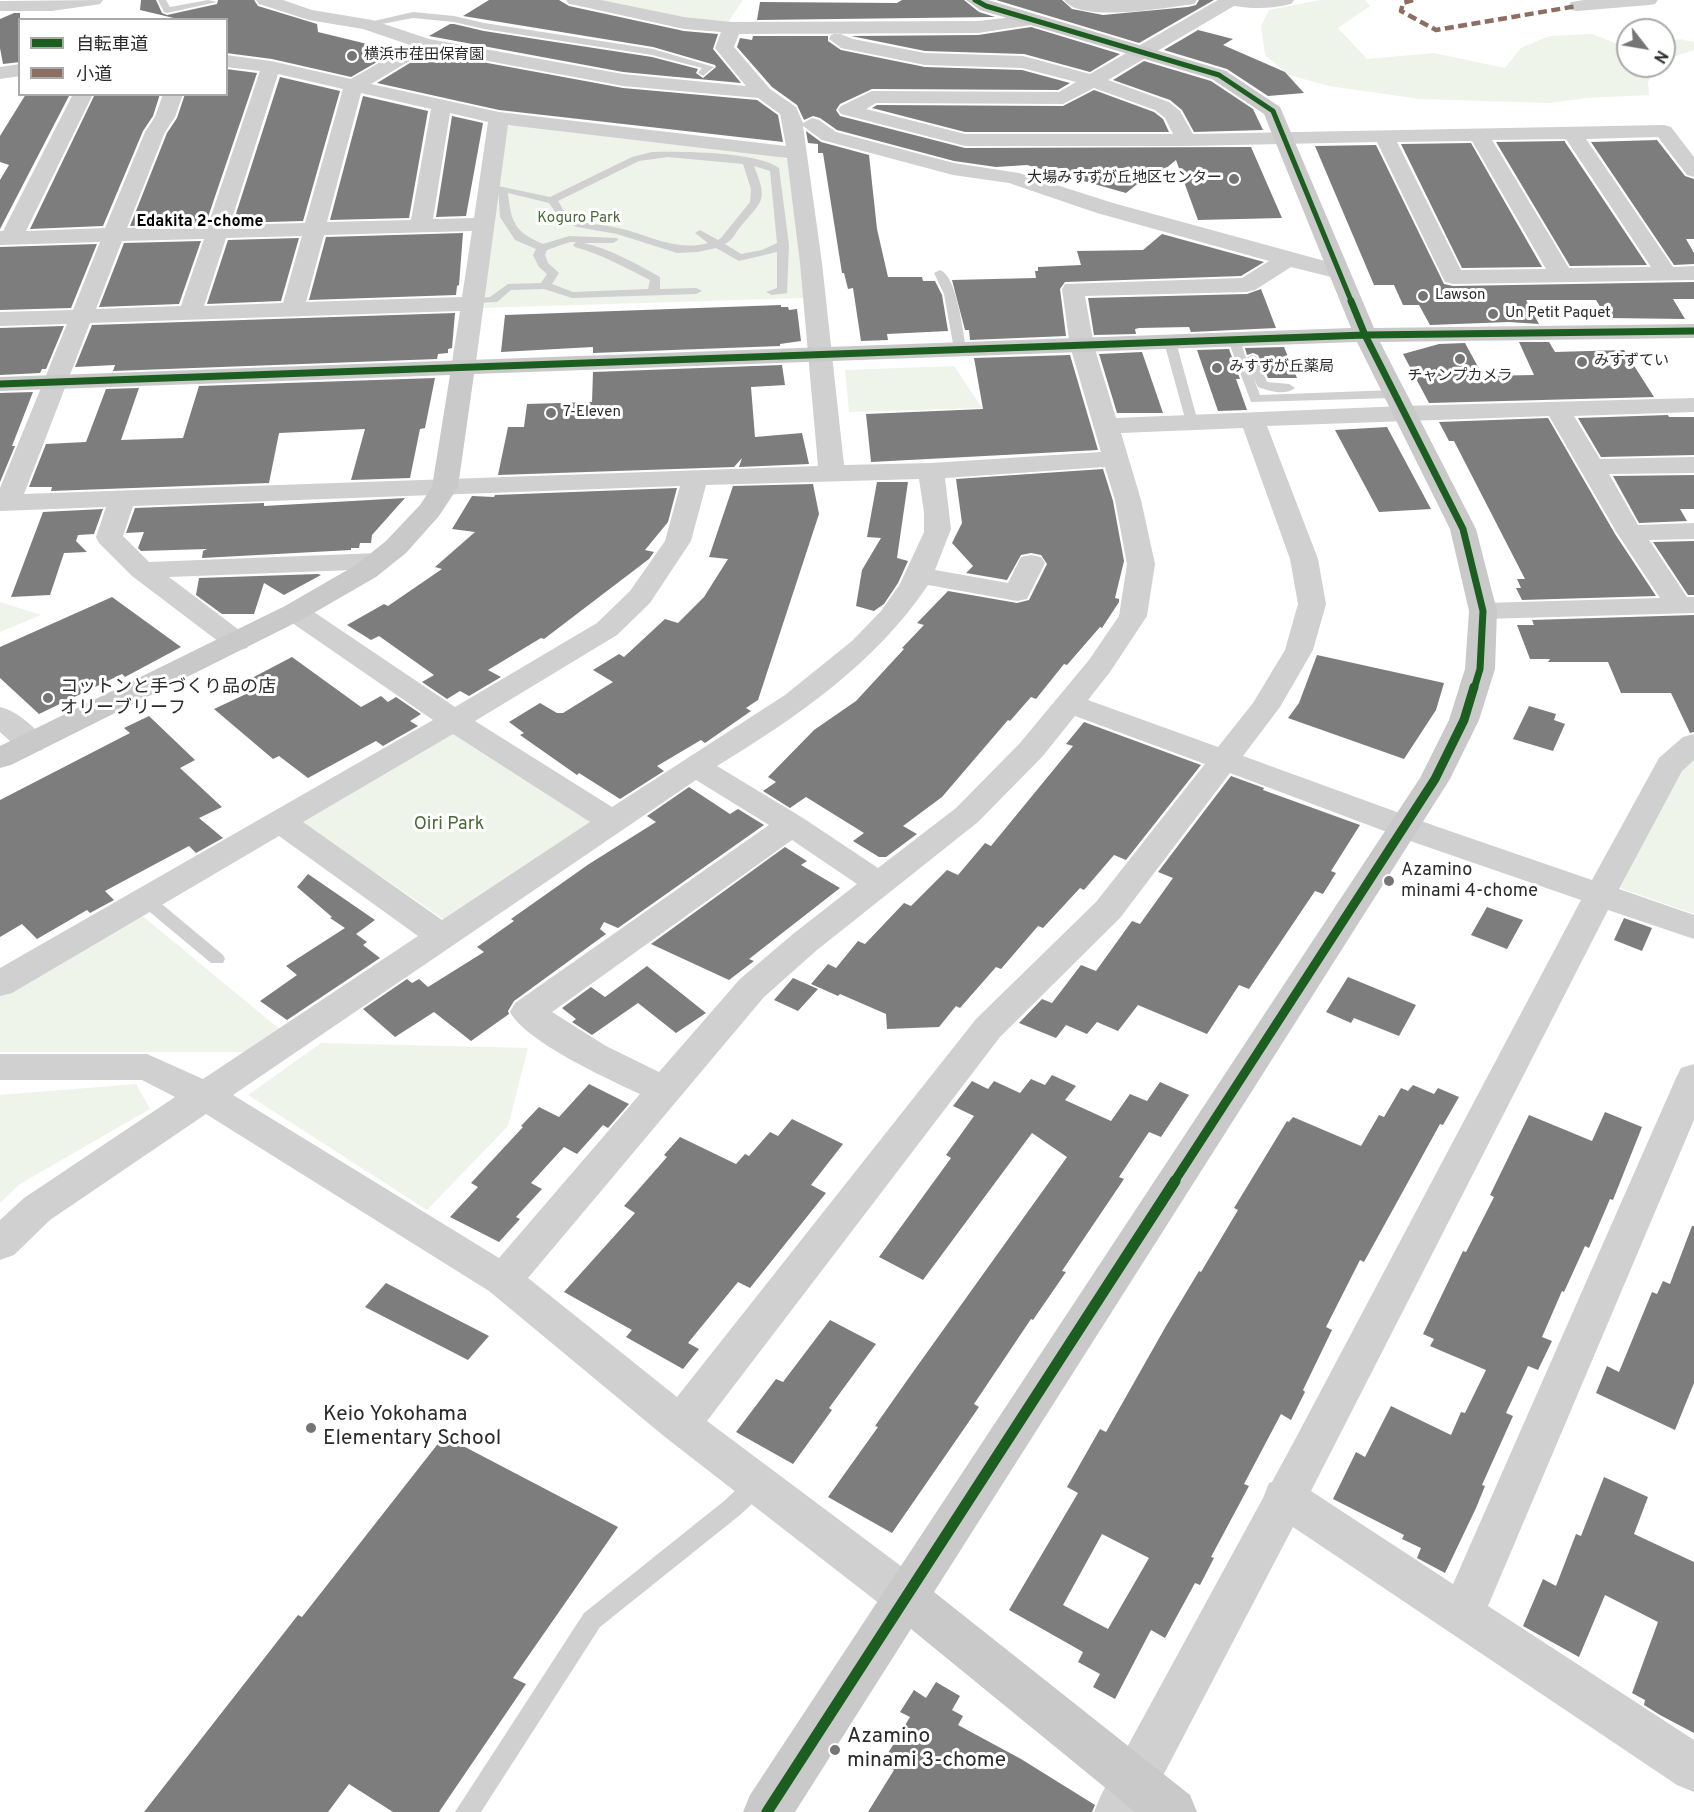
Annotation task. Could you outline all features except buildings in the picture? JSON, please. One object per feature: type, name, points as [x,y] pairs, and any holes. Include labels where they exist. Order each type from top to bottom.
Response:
[{"type":"street","points":[[0,6],[51,6],[94,0]]},
{"type":"street","points":[[265,0],[309,15],[366,24],[425,44],[622,80],[764,93]]},
{"type":"street","points":[[575,0],[684,23],[732,28],[978,27],[1032,20]]},
{"type":"street","points":[[767,1812],[1435,778],[1464,720],[1479,669],[1483,611],[1463,529],[1365,335],[1273,111],[1219,75],[986,6],[975,0]]},
{"type":"street","points":[[1071,3],[1130,6],[1150,2],[1188,0]]},
{"type":"street","points":[[803,124],[849,110],[872,97],[1063,98],[1231,0],[1253,4],[1285,0]]},
{"type":"street","points":[[1577,6],[1649,0]]},
{"type":"street","points":[[732,28],[724,48],[764,93],[803,124],[829,136],[953,168],[1012,177],[1105,208],[1339,272]]},
{"type":"street","points":[[816,28],[848,44],[906,56],[958,61],[1023,62],[1091,80],[1162,106],[1173,115],[1186,140]]},
{"type":"street","points":[[293,309],[353,86],[425,44]]},
{"type":"street","points":[[228,61],[271,67],[499,118],[753,158],[797,153]]},
{"type":"street","points":[[190,313],[271,67]]},
{"type":"street","points":[[5,238],[82,96]]},
{"type":"street","points":[[172,96],[165,117],[155,132],[113,234],[83,316],[4,503],[931,471],[1116,459]]},
{"type":"street","points":[[421,226],[441,106]]},
{"type":"street","points":[[849,110],[965,140],[1186,140],[1664,132],[1694,171]]},
{"type":"street","points":[[0,758],[295,612],[366,571],[396,547],[423,517],[445,487],[499,118]]},
{"type":"street","points":[[803,124],[797,153],[797,263],[821,356],[832,473]]},
{"type":"street","points":[[1573,134],[1667,274]]},
{"type":"street","points":[[1479,135],[1562,276]]},
{"type":"street","points":[[1384,137],[1454,278],[1694,273]]},
{"type":"street","points":[[5,238],[484,224]]},
{"type":"street","points":[[504,1280],[752,988],[805,942],[967,815],[1031,750],[1100,666],[1134,616],[1141,564],[1128,500],[1082,345],[1073,290],[1247,285],[1287,259]]},
{"type":"street","points":[[0,319],[472,302]]},
{"type":"street","points":[[0,384],[1365,335],[1694,331]]},
{"type":"street","points":[[1106,426],[1252,419],[1396,398],[1557,408],[1694,405]]},
{"type":"street","points":[[1557,408],[1630,533],[1687,605]]},
{"type":"street","points":[[680,1424],[988,1028],[1108,910],[1265,707],[1299,650],[1312,604],[1304,559],[1252,419]]},
{"type":"street","points":[[1591,467],[1694,465]]},
{"type":"street","points":[[0,1244],[37,1209],[695,766],[768,722],[854,654],[893,612],[919,575],[938,527],[931,471]]},
{"type":"street","points":[[0,984],[607,628],[640,597],[678,541],[695,478]]},
{"type":"street","points":[[122,500],[110,537],[142,570],[237,642]]},
{"type":"street","points":[[1630,533],[1694,531]]},
{"type":"street","points":[[142,570],[378,561]]},
{"type":"street","points":[[919,575],[1013,601],[1031,563]]},
{"type":"street","points":[[1483,611],[1687,605]]},
{"type":"street","points":[[295,612],[453,720],[612,822]]},
{"type":"street","points":[[1069,703],[1403,827],[1694,927]]},
{"type":"street","points":[[0,716],[31,743]]},
{"type":"street","points":[[1126,1796],[1284,1497],[1313,1447],[1599,896],[1670,765],[1694,744]]},
{"type":"street","points":[[695,766],[792,825],[879,884]]},
{"type":"street","points":[[280,820],[441,937]]},
{"type":"street","points":[[666,1090],[610,1066],[556,1034],[527,1012],[792,825]]},
{"type":"street","points":[[0,1067],[147,1067],[205,1096],[504,1280],[680,1424],[905,1596],[1126,1796],[1173,1812]]},
{"type":"street","points":[[1463,1613],[1694,1078]]},
{"type":"street","points":[[1284,1497],[1463,1613],[1694,1768]]},
{"type":"lane","points":[[162,0],[166,10],[212,2]]},
{"type":"lane","points":[[366,24],[413,15],[454,19],[484,26],[653,52],[709,67],[703,73]]},
{"type":"lane","points":[[660,246],[648,249],[601,238],[569,238],[542,248],[519,238],[505,216],[502,188],[542,200],[552,200],[570,188],[594,180],[639,158],[753,158],[775,170],[783,245],[797,263]]},
{"type":"lane","points":[[731,172],[753,158]]},
{"type":"lane","points":[[552,200],[561,215],[569,221],[619,231],[660,246],[684,251],[717,244],[730,237],[735,226],[751,213],[756,203],[758,187],[753,158]]},
{"type":"lane","points":[[700,233],[739,258],[765,253],[783,245]]},
{"type":"lane","points":[[557,244],[601,250],[605,256],[641,270],[656,279],[653,293]]},
{"type":"lane","points":[[542,248],[538,255],[543,265],[553,273],[546,286]]},
{"type":"lane","points":[[770,264],[797,263]]},
{"type":"lane","points":[[772,292],[783,291],[797,263]]},
{"type":"lane","points":[[940,273],[950,294],[960,349]]},
{"type":"lane","points":[[472,302],[493,300],[508,288],[546,286],[572,295],[696,291]]},
{"type":"lane","points":[[1239,340],[1255,399],[1396,398]]},
{"type":"lane","points":[[1170,342],[1192,422]]},
{"type":"lane","points":[[145,899],[217,958]]},
{"type":"lane","points":[[467,1812],[592,1620],[732,1509],[758,1484]]},
{"type":"green space","points":[[600,0],[743,0],[728,22],[677,16]]},
{"type":"green space","points":[[1320,0],[1365,0],[1370,6],[1338,28],[1367,59],[1434,53],[1505,68],[1521,48],[1549,36],[1592,34],[1616,43],[1616,78],[1650,78],[1648,82],[1649,95],[1586,98],[1550,103],[1420,99],[1329,86],[1289,75],[1265,55],[1261,26],[1269,10]]},
{"type":"green space","points":[[1676,40],[1694,42],[1694,50],[1676,56]]},
{"type":"green space","name":"Koguro Park","points":[[517,123],[774,155],[789,160],[804,298],[480,308],[503,128]]},
{"type":"green space","points":[[954,366],[982,408],[849,412],[845,370]]},
{"type":"green space","points":[[0,602],[41,615],[0,632]]},
{"type":"green space","name":"Oiri Park","points":[[452,730],[593,824],[449,923],[297,819]]},
{"type":"green space","points":[[1694,754],[1694,914],[1620,888],[1670,786]]},
{"type":"green space","points":[[140,914],[282,1031],[244,1052],[0,1052],[0,996]]},
{"type":"green space","points":[[321,1043],[528,1048],[508,1126],[427,1210],[248,1095]]},
{"type":"green space","points":[[136,1084],[150,1109],[20,1184],[0,1203],[0,1095]]},
{"type":"marked path","points":[[1413,0],[1403,3],[1401,11],[1436,30],[1577,6]]},
{"type":"cycle path","points":[[767,1812],[1435,779],[1464,720],[1480,669],[1483,611],[1463,529],[1365,335],[1273,111],[1219,75],[986,6],[975,0]]},
{"type":"cycle path","points":[[0,384],[1365,335],[1694,331]]},
{"type":"place","name":"横浜市荏田保育園","points":[[352,56]]},
{"type":"place","name":"大場みすずが丘地区センター","points":[[1234,179]]},
{"type":"place","name":"Lawson","points":[[1423,296]]},
{"type":"place","name":"Un Petit Paquet","points":[[1493,314]]},
{"type":"place","name":"チャンプカメラ","points":[[1460,359]]},
{"type":"place","name":"みすずてい","points":[[1582,362]]},
{"type":"place","name":"みすずが丘薬局","points":[[1217,368]]},
{"type":"place","name":"7-Eleven","points":[[551,413]]},
{"type":"place","name":"コットンと手づくり品の店 オリーブリーフ","points":[[48,698]]},
{"type":"place","name":"Azamino minami 4-chome","points":[[1389,881]]},
{"type":"place","name":"Keio Yokohama Elementary School","points":[[311,1428]]},
{"type":"place","name":"Azamino minami 3-chome","points":[[835,1750]]},
{"type":"district","name":"Edakita 2-chome","points":[[200,223]]}]
